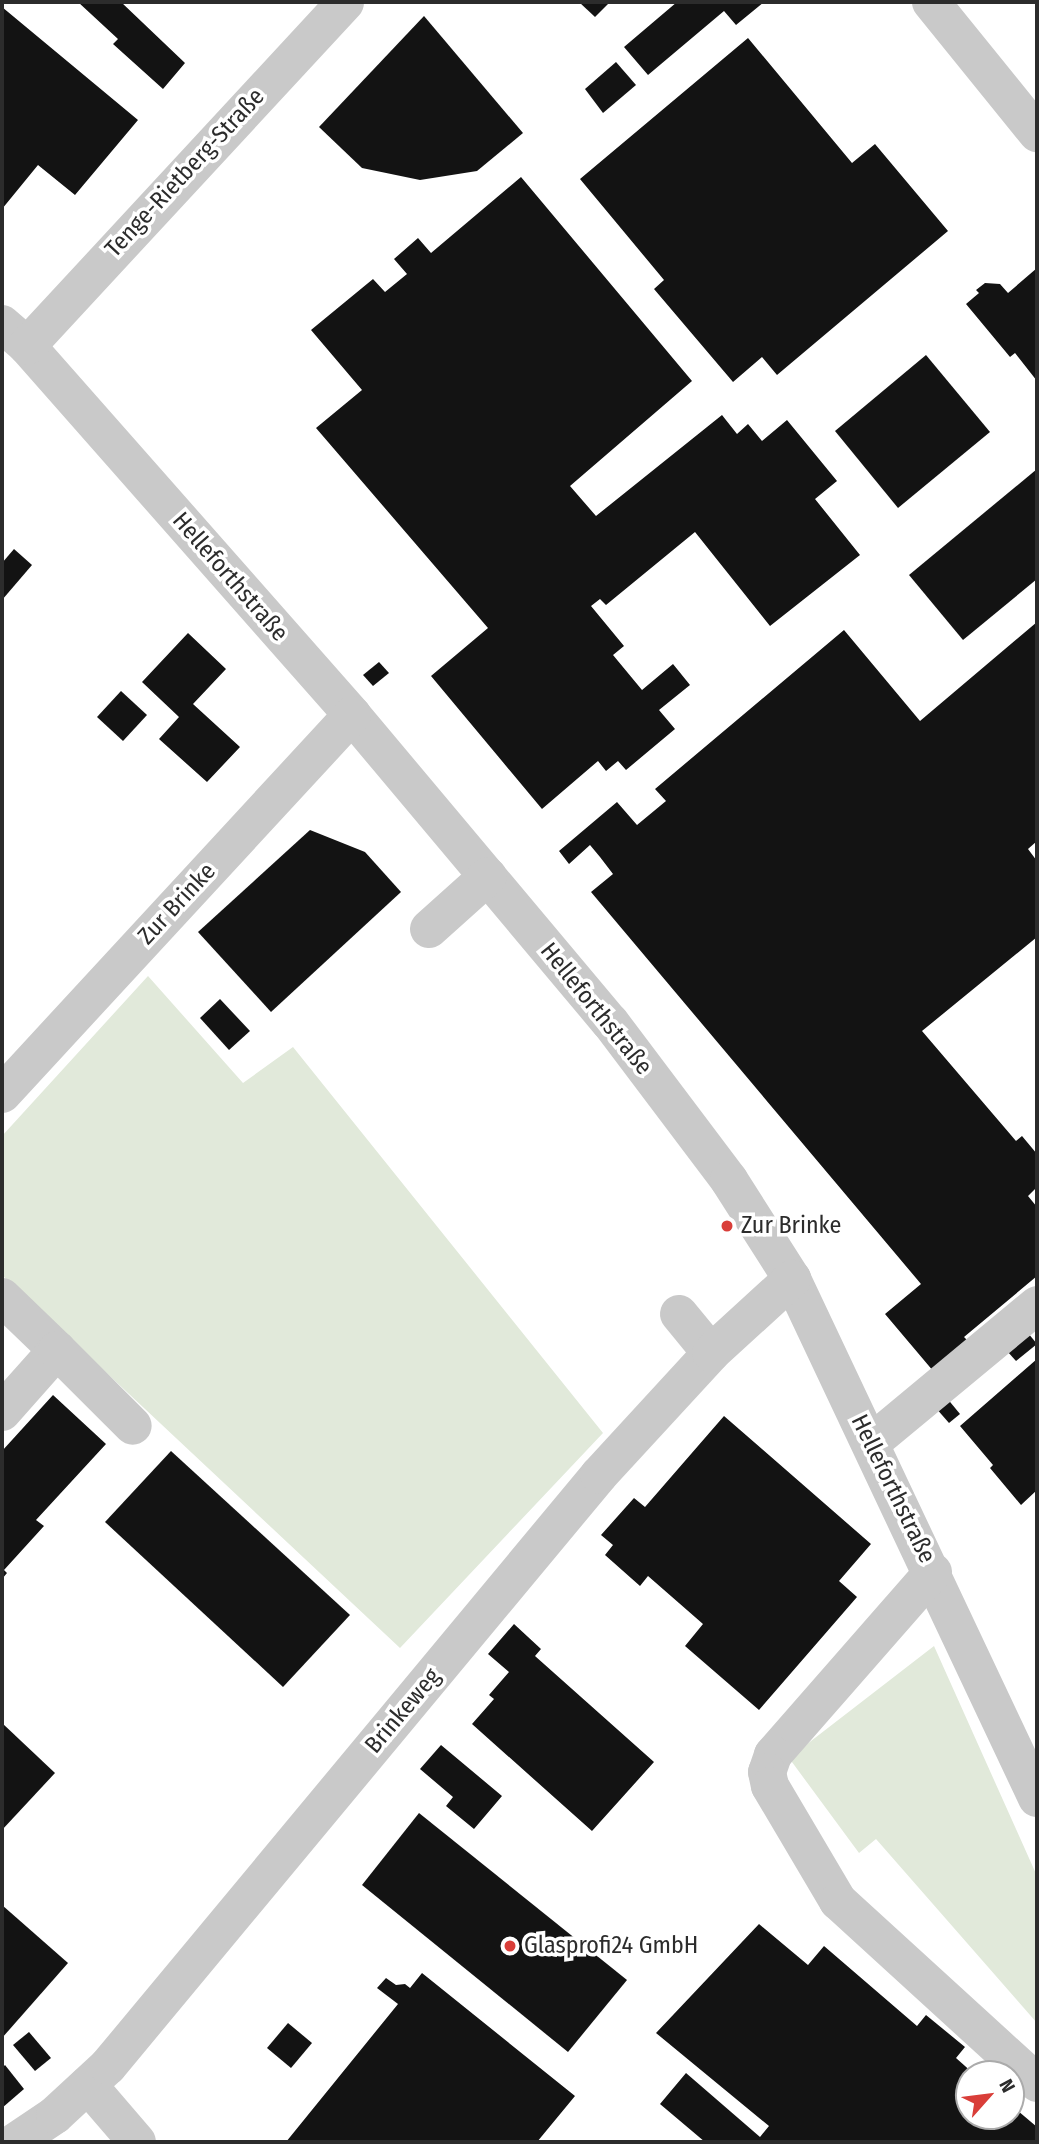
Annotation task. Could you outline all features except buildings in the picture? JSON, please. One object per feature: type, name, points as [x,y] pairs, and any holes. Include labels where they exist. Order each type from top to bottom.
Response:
[{"type":"street","name":"Tenge-Rietberg-Straße","points":[[14,335],[345,2]]},
{"type":"street","points":[[931,2],[1037,133]]},
{"type":"street","name":"Helleforthstraße","points":[[14,335],[352,715],[610,1022],[729,1180],[792,1279],[933,1572],[1037,1798]]},
{"type":"street","name":"Zur Brinke","points":[[2,1094],[352,715]]},
{"type":"street","points":[[429,929],[488,876]]},
{"type":"street","name":"Brinkeweg","points":[[15,2142],[55,2115],[108,2066],[599,1475],[711,1353],[792,1279]]},
{"type":"street","points":[[2,1297],[133,1426]]},
{"type":"street","points":[[871,1443],[1037,1305]]},
{"type":"street","points":[[679,1314],[711,1353]]},
{"type":"street","points":[[2,1412],[57,1350]]},
{"type":"street","points":[[933,1572],[773,1755],[767,1772],[768,1779],[838,1900],[1037,2083]]},
{"type":"street","points":[[88,2085],[137,2142]]},
{"type":"green space","points":[[148,976],[243,1083],[293,1047],[603,1433],[400,1648],[2,1275],[2,1136]]},
{"type":"green space","points":[[934,1646],[1037,1876],[1037,2023],[876,1839],[859,1853],[789,1758]]},
{"type":"place","name":"Zur Brinke","points":[[727,1226]]},
{"type":"place","name":"Glasprofi24 GmbH","points":[[510,1946]]}]
